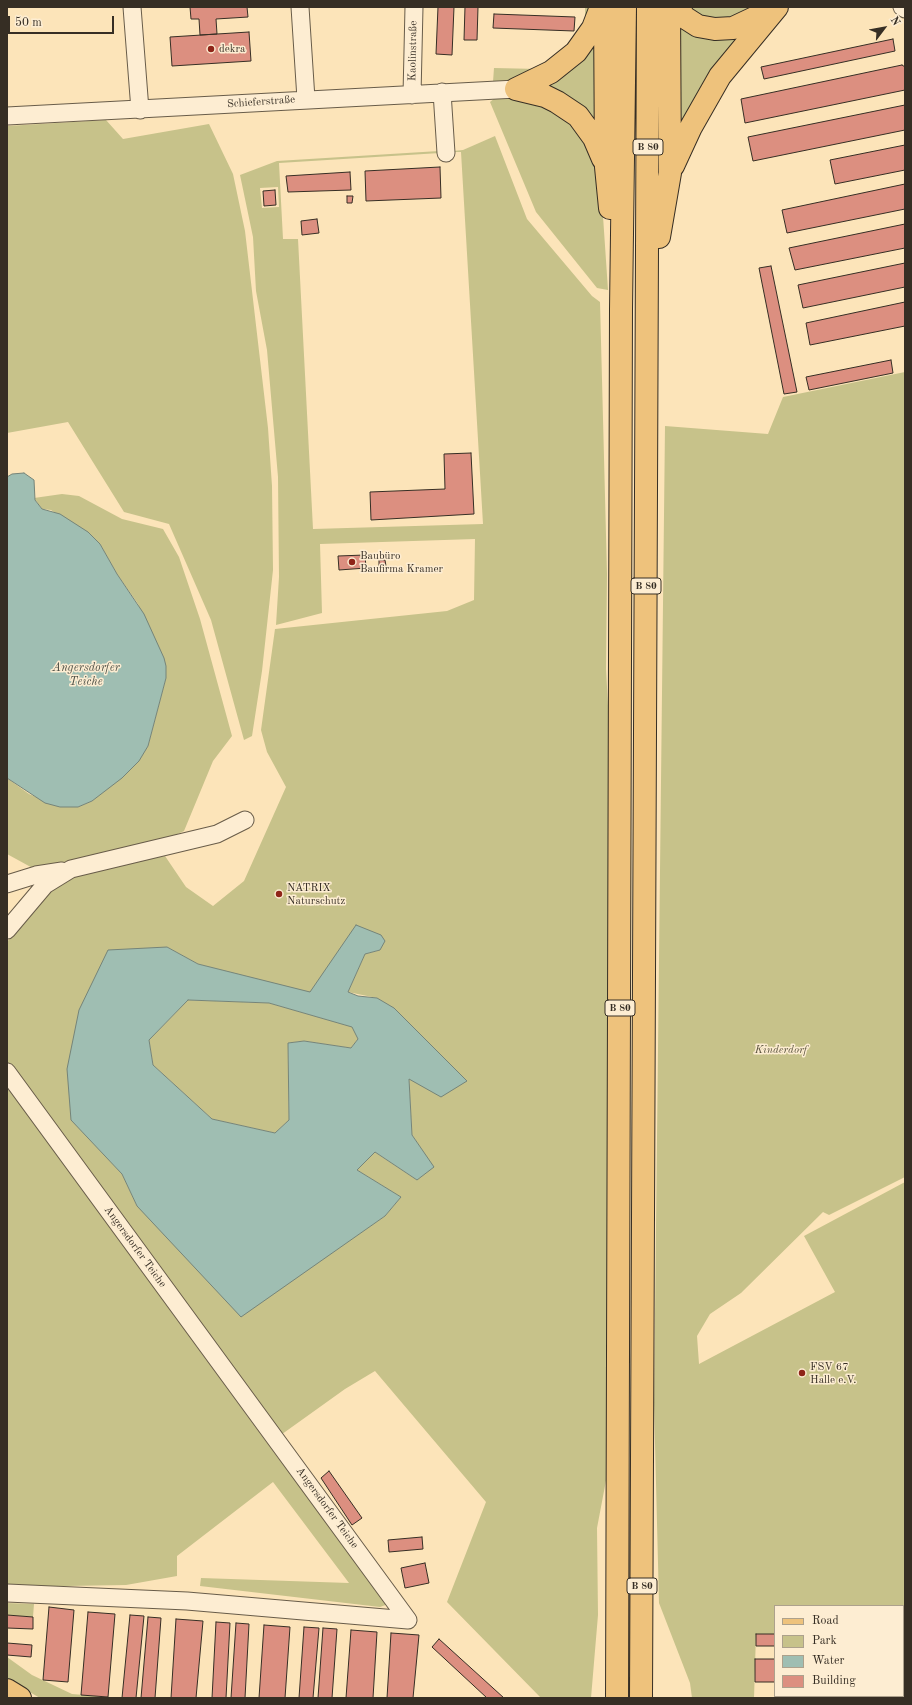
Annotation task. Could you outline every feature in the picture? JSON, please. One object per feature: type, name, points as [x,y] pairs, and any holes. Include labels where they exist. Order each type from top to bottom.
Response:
[{"type":"main road","points":[[516,89],[551,72],[572,56],[592,28],[602,7]]},
{"type":"main road","points":[[605,7],[606,168],[612,230],[621,284]]},
{"type":"main road","name":"B 80","points":[[617,1698],[621,284],[624,7]]},
{"type":"main road","name":"B 80","points":[[642,1698],[648,7]]},
{"type":"main road","points":[[647,319],[654,288],[660,226],[670,173],[669,7]]},
{"type":"main road","points":[[678,7],[684,16],[698,26],[715,29],[733,28],[775,8]]},
{"type":"main road","points":[[670,173],[691,127],[720,76],[775,8]]},
{"type":"main road","points":[[516,89],[545,96],[578,116],[594,138],[606,168]]},
{"type":"main road","points":[[7,1690],[20,1698]]},
{"type":"street","points":[[132,7],[140,110]]},
{"type":"street","points":[[300,7],[306,99]]},
{"type":"street","name":"Kaolinstraße","points":[[412,95],[414,7]]},
{"type":"street","name":"Schieferstraße","points":[[7,116],[516,89]]},
{"type":"street","points":[[442,92],[446,153]]},
{"type":"street","points":[[7,884],[36,875],[70,869],[217,834],[245,820]]},
{"type":"street","points":[[7,930],[45,886],[70,869]]},
{"type":"street","name":"Angersdorfer Teiche","points":[[7,1072],[408,1620],[188,1601],[7,1593]]},
{"type":"green space","points":[[585,7],[595,7],[589,24],[574,46],[555,64],[532,76],[506,82],[493,82],[494,68],[539,69],[555,59],[585,22]]},
{"type":"green space","points":[[684,7],[750,7],[729,21],[704,21]]},
{"type":"green space","points":[[680,21],[752,22],[675,143]]},
{"type":"green space","points":[[598,30],[601,134],[543,84]]},
{"type":"green space","points":[[520,97],[572,117],[600,172],[608,290],[597,288],[536,212],[490,102],[495,98]]},
{"type":"green space","points":[[106,120],[123,139],[209,124],[233,174],[245,231],[268,428],[272,486],[273,570],[262,671],[252,736],[244,740],[211,620],[169,524],[124,512],[68,422],[7,433],[7,126]]},
{"type":"green space","points":[[495,136],[527,219],[592,296],[600,302],[607,574],[606,669],[610,742],[608,1026],[610,1088],[607,1185],[609,1309],[606,1374],[608,1470],[597,1528],[598,1615],[591,1698],[541,1698],[447,1602],[486,1502],[375,1371],[345,1389],[278,1437],[7,1065],[7,942],[42,899],[75,873],[165,856],[186,887],[213,906],[244,881],[286,787],[267,752],[261,730],[275,629],[447,611],[474,600],[475,539],[320,544],[322,613],[276,625],[279,577],[278,477],[267,350],[256,291],[253,237],[240,175],[277,161],[439,151],[440,153],[279,163],[283,239],[298,239],[313,529],[483,524],[461,152],[452,152],[463,150]],"holes":[[[278,187],[279,207],[262,208],[260,188]],[[381,935],[380,950],[365,954],[348,992],[377,998],[409,1079],[412,1135],[433,1167],[417,1180],[375,1152],[357,1170],[401,1197],[385,1216],[318,1262],[137,1206],[122,1174],[72,1120],[167,947],[198,964],[310,993]]]},
{"type":"green space","name":"Kinderdorf","points":[[905,372],[905,1177],[829,1215],[823,1212],[741,1293],[710,1314],[697,1336],[699,1364],[835,1292],[804,1236],[905,1182],[905,1632],[904,1605],[774,1605],[774,1634],[756,1634],[754,1698],[692,1698],[690,1683],[659,1603],[654,1403],[665,426],[768,434],[783,397]]},
{"type":"green space","points":[[62,494],[79,496],[122,519],[163,529],[179,557],[200,619],[232,736],[213,761],[184,831],[169,838],[38,871],[7,854],[7,778],[29,794],[60,807],[78,807],[92,801],[148,746],[166,678],[138,604],[117,574],[100,544],[51,510],[42,509],[34,498]]},
{"type":"green space","points":[[188,1000],[269,1003],[353,1027],[358,1039],[351,1048],[304,1041],[288,1043],[289,1120],[275,1133],[212,1119],[153,1065],[149,1040]]},
{"type":"green space","points":[[7,1087],[278,1458],[391,1603],[380,1607],[200,1586],[201,1578],[349,1583],[273,1482],[177,1556],[177,1576],[126,1585],[7,1587]]},
{"type":"green space","points":[[7,1603],[34,1604],[33,1617],[7,1615]]},
{"type":"green space","points":[[7,1657],[32,1675],[72,1694],[120,1698],[40,1698],[7,1679]]},
{"type":"water","name":"Angersdorfer Teiche","points":[[24,473],[34,480],[35,500],[42,509],[60,514],[88,532],[100,544],[117,574],[144,614],[164,658],[166,666],[166,678],[148,746],[139,761],[122,778],[92,801],[78,807],[60,807],[45,803],[7,778],[7,477],[12,474]]},
{"type":"water","points":[[356,925],[381,935],[385,941],[380,950],[365,954],[348,992],[358,996],[377,998],[394,1008],[467,1081],[441,1097],[409,1079],[412,1135],[434,1167],[417,1180],[375,1152],[357,1170],[401,1197],[385,1216],[241,1317],[137,1206],[122,1174],[71,1120],[67,1069],[79,1010],[108,950],[167,947],[198,964],[310,992]],"holes":[[[188,1000],[269,1003],[352,1027],[358,1039],[351,1048],[304,1041],[288,1043],[289,1120],[275,1133],[212,1119],[153,1065],[149,1040]]]},
{"type":"building","points":[[190,7],[247,7],[248,17],[216,19],[217,34],[200,35],[199,19],[191,19]]},
{"type":"building","points":[[438,7],[454,7],[452,55],[436,54]]},
{"type":"building","points":[[465,7],[478,7],[477,40],[464,40]]},
{"type":"building","points":[[494,14],[575,17],[574,31],[493,28]]},
{"type":"building","name":"dekra","points":[[249,32],[251,61],[172,66],[170,37]]},
{"type":"building","points":[[893,39],[895,51],[764,79],[761,67]]},
{"type":"building","points":[[902,65],[905,67],[905,90],[745,123],[741,99]]},
{"type":"building","points":[[905,105],[905,130],[753,161],[748,137]]},
{"type":"building","points":[[905,145],[905,170],[835,184],[830,160]]},
{"type":"building","points":[[440,167],[441,198],[366,201],[365,171]]},
{"type":"building","points":[[350,172],[351,190],[288,192],[286,176]]},
{"type":"building","points":[[905,184],[905,209],[787,233],[782,210]]},
{"type":"building","points":[[275,190],[276,205],[264,206],[263,191]]},
{"type":"building","points":[[347,196],[353,196],[352,203],[347,203]]},
{"type":"building","points":[[317,219],[319,233],[302,235],[301,221]]},
{"type":"building","points":[[905,224],[905,248],[795,270],[789,248]]},
{"type":"building","points":[[905,263],[905,287],[803,308],[798,285]]},
{"type":"building","points":[[771,266],[797,392],[784,394],[759,268]]},
{"type":"building","points":[[905,302],[905,326],[810,345],[806,323]]},
{"type":"building","points":[[891,360],[893,373],[809,390],[806,377]]},
{"type":"building","points":[[471,453],[474,514],[371,520],[370,492],[445,489],[444,454]]},
{"type":"building","name":"Baubüro Baufirma Kramer","points":[[365,555],[366,568],[339,570],[338,556]]},
{"type":"building","points":[[379,560],[385,560],[386,566],[379,566]]},
{"type":"building","name":"NATRIX Naturschutz","points":[[277,891],[282,892],[281,897],[277,897]]},
{"type":"building","points":[[329,1471],[362,1518],[352,1525],[321,1478]]},
{"type":"building","points":[[422,1537],[423,1549],[389,1552],[388,1540]]},
{"type":"building","points":[[425,1563],[429,1583],[405,1588],[401,1568]]},
{"type":"building","points":[[49,1607],[74,1610],[68,1682],[43,1680]]},
{"type":"building","points":[[88,1612],[115,1614],[108,1697],[81,1695]]},
{"type":"building","points":[[7,1615],[33,1617],[33,1629],[7,1628]]},
{"type":"building","points":[[130,1615],[144,1616],[136,1698],[122,1698]]},
{"type":"building","points":[[148,1617],[161,1618],[155,1698],[141,1698]]},
{"type":"building","points":[[176,1619],[203,1621],[196,1698],[171,1698]]},
{"type":"building","points":[[216,1622],[230,1623],[226,1698],[212,1698]]},
{"type":"building","points":[[236,1623],[249,1624],[245,1698],[231,1698]]},
{"type":"building","points":[[264,1625],[290,1627],[285,1698],[259,1698]]},
{"type":"building","points":[[304,1627],[319,1628],[313,1698],[299,1698]]},
{"type":"building","points":[[323,1628],[337,1629],[332,1698],[318,1698]]},
{"type":"building","points":[[351,1630],[377,1632],[373,1698],[346,1698]]},
{"type":"building","points":[[904,1632],[905,1632],[904,1646]]},
{"type":"building","points":[[391,1633],[419,1635],[413,1698],[387,1698]]},
{"type":"building","points":[[756,1634],[774,1634],[774,1646],[756,1646]]},
{"type":"building","points":[[439,1639],[504,1698],[487,1698],[432,1647]]},
{"type":"building","points":[[7,1643],[32,1645],[31,1657],[7,1655]]},
{"type":"building","points":[[755,1659],[774,1659],[774,1682],[755,1682]]},
{"type":"building","points":[[904,1660],[905,1660],[904,1685]]},
{"type":"place","name":"dekra","points":[[211,49]]},
{"type":"place","name":"Baubüro Baufirma Kramer","points":[[352,562]]},
{"type":"place","name":"NATRIX Naturschutz","points":[[279,894]]},
{"type":"place","name":"FSV 67 Halle e.V.","points":[[802,1373]]}]
